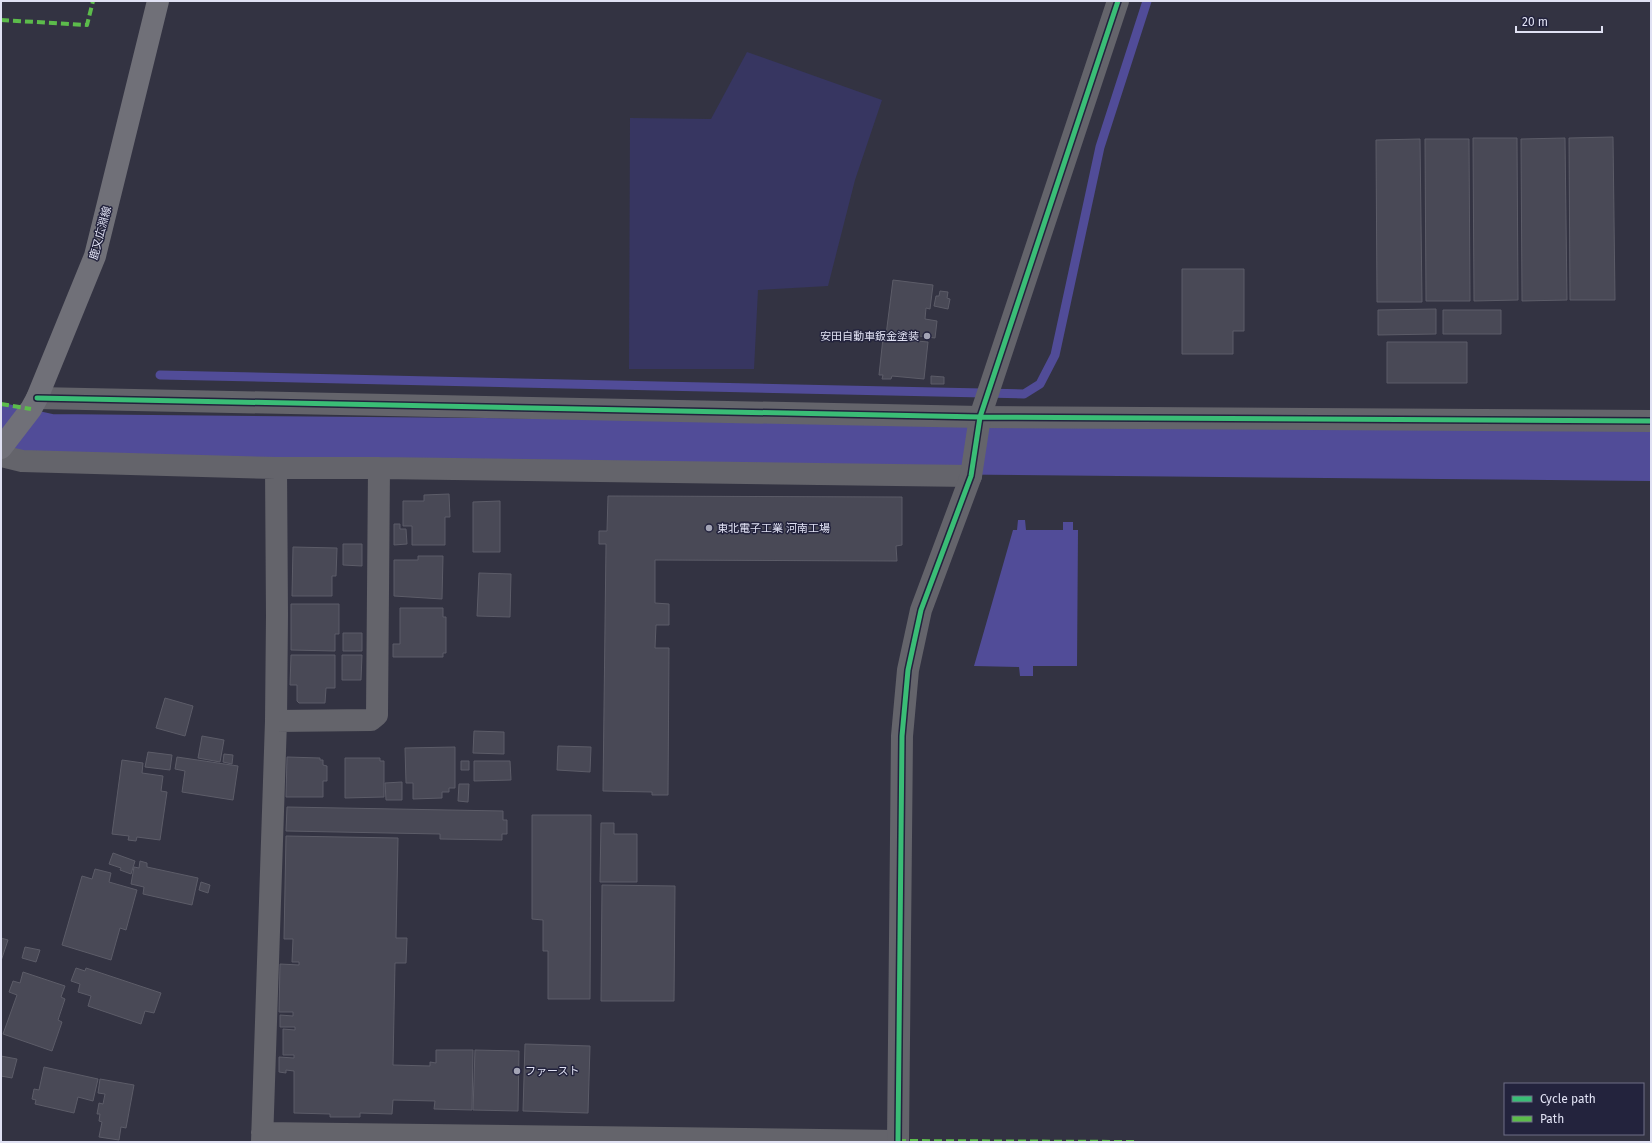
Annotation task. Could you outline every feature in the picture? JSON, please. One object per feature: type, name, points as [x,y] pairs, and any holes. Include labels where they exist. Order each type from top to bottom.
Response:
[{"type":"main road","name":"鹿又広淵線","points":[[1,448],[33,405],[95,256],[158,1]]},
{"type":"street","points":[[276,468],[276,721],[262,1137],[898,1141],[902,736],[908,670],[921,610],[971,476],[981,417],[994,375],[1118,1]]},
{"type":"street","points":[[33,405],[981,417],[1651,421]]},
{"type":"street","points":[[1,456],[22,460],[276,468],[971,476]]},
{"type":"street","points":[[276,721],[371,720],[377,715],[379,468]]},
{"type":"shaded area","points":[[747,52],[882,100],[855,180],[828,286],[758,290],[754,369],[629,369],[630,118],[711,119]]},
{"type":"shaded area","points":[[1018,520],[1025,520],[1026,530],[1063,530],[1063,522],[1073,522],[1073,530],[1078,530],[1077,666],[1033,666],[1033,676],[1020,676],[1019,667],[974,666],[1013,530],[1017,530]]},
{"type":"building","points":[[1613,137],[1615,300],[1570,300],[1569,138]]},
{"type":"building","points":[[1473,138],[1517,138],[1518,300],[1474,301]]},
{"type":"building","points":[[1565,138],[1567,300],[1522,301],[1521,139]]},
{"type":"building","points":[[1420,139],[1422,302],[1377,302],[1376,140]]},
{"type":"building","points":[[1425,139],[1469,139],[1470,301],[1426,301]]},
{"type":"building","points":[[1182,269],[1244,269],[1244,331],[1233,331],[1233,354],[1182,354]]},
{"type":"building","points":[[893,280],[933,285],[930,309],[926,308],[925,319],[937,321],[935,338],[886,335]]},
{"type":"building","points":[[940,291],[948,292],[947,298],[950,299],[948,309],[934,306],[936,296],[939,296]]},
{"type":"building","points":[[1436,309],[1436,334],[1378,335],[1378,310]]},
{"type":"building","points":[[1443,310],[1501,310],[1501,334],[1443,334]]},
{"type":"building","points":[[883,338],[928,342],[924,379],[892,376],[891,379],[882,379],[883,375],[879,375]]},
{"type":"building","points":[[1387,342],[1467,342],[1467,383],[1387,383]]},
{"type":"building","points":[[931,376],[944,377],[944,384],[931,384]]},
{"type":"building","points":[[449,494],[450,517],[445,517],[445,545],[412,545],[412,526],[403,526],[403,501],[424,501],[424,495]]},
{"type":"building","points":[[608,496],[902,497],[902,545],[896,546],[897,561],[655,560],[655,603],[669,604],[669,625],[656,625],[655,648],[669,648],[668,795],[652,795],[652,792],[603,791],[606,544],[599,544],[599,531],[607,531]]},
{"type":"building","points":[[500,501],[500,552],[473,552],[473,502]]},
{"type":"building","points":[[394,524],[400,524],[400,529],[406,529],[407,544],[394,545]]},
{"type":"building","points":[[343,544],[362,544],[362,566],[343,565]]},
{"type":"building","points":[[293,547],[337,548],[336,576],[332,576],[332,596],[292,596]]},
{"type":"building","points":[[418,556],[443,556],[442,599],[394,596],[394,560],[418,560]]},
{"type":"building","points":[[479,573],[511,574],[510,617],[477,616]]},
{"type":"building","points":[[291,604],[339,604],[339,634],[335,634],[335,651],[291,650]]},
{"type":"building","points":[[400,608],[443,608],[443,617],[446,617],[446,653],[443,653],[443,657],[393,657],[393,644],[400,644]]},
{"type":"building","points":[[343,633],[362,633],[362,651],[343,651]]},
{"type":"building","points":[[291,655],[335,655],[335,688],[326,688],[325,703],[299,703],[297,701],[297,685],[290,685]]},
{"type":"building","points":[[342,655],[362,655],[361,680],[342,680]]},
{"type":"building","points":[[165,698],[193,706],[185,736],[156,728]]},
{"type":"building","points":[[474,731],[504,732],[504,754],[473,753]]},
{"type":"building","points":[[202,736],[224,740],[220,762],[198,758]]},
{"type":"building","points":[[558,746],[591,747],[590,772],[557,770]]},
{"type":"building","points":[[455,747],[455,788],[449,788],[449,792],[442,792],[442,798],[413,799],[413,783],[406,783],[405,748]]},
{"type":"building","points":[[148,752],[172,755],[170,770],[145,767]]},
{"type":"building","points":[[224,754],[233,755],[232,764],[223,762]]},
{"type":"building","points":[[177,757],[238,766],[233,800],[182,792],[185,771],[175,769]]},
{"type":"building","points":[[287,757],[320,758],[320,760],[323,760],[323,765],[327,766],[327,781],[323,781],[323,797],[286,797]]},
{"type":"building","points":[[345,758],[380,758],[380,761],[384,761],[384,797],[345,798]]},
{"type":"building","points":[[122,760],[143,763],[142,773],[163,776],[161,791],[167,792],[160,840],[137,837],[136,841],[128,840],[129,836],[112,834]]},
{"type":"building","points":[[461,761],[469,761],[469,770],[461,770]]},
{"type":"building","points":[[474,761],[510,761],[511,780],[474,781]]},
{"type":"building","points":[[402,782],[402,800],[386,800],[385,783]]},
{"type":"building","points":[[459,784],[469,784],[468,802],[458,801]]},
{"type":"building","points":[[287,807],[503,811],[503,820],[507,820],[507,834],[502,834],[502,840],[440,839],[440,834],[286,831]]},
{"type":"building","points":[[532,815],[591,815],[590,999],[548,999],[548,951],[543,951],[543,920],[532,919]]},
{"type":"building","points":[[601,823],[614,823],[614,834],[637,834],[637,882],[600,882]]},
{"type":"building","points":[[286,836],[398,838],[396,938],[407,938],[406,963],[395,963],[393,1065],[430,1066],[430,1062],[436,1063],[436,1050],[473,1050],[472,1110],[434,1109],[435,1101],[393,1100],[392,1114],[360,1113],[360,1117],[330,1117],[330,1114],[294,1113],[294,1071],[286,1070],[286,1073],[279,1072],[279,1057],[294,1058],[294,1055],[283,1055],[283,1029],[295,1030],[295,1027],[280,1027],[280,1015],[293,1016],[293,1012],[279,1012],[280,964],[299,965],[299,962],[292,962],[293,939],[284,939]]},
{"type":"building","points":[[113,853],[135,861],[131,874],[120,870],[121,868],[109,864]]},
{"type":"building","points":[[140,861],[147,863],[147,867],[198,878],[192,905],[143,894],[144,887],[131,884],[134,867],[139,868]]},
{"type":"building","points":[[95,869],[111,873],[109,882],[137,890],[126,930],[120,928],[111,960],[62,945],[82,876],[92,879]]},
{"type":"building","points":[[201,882],[210,885],[208,893],[199,890]]},
{"type":"building","points":[[602,885],[675,886],[674,1001],[601,1001]]},
{"type":"building","points":[[1,938],[8,940],[1,961]]},
{"type":"building","points":[[25,947],[40,950],[36,962],[22,958]]},
{"type":"building","points":[[76,968],[85,971],[86,968],[161,993],[154,1013],[145,1011],[141,1024],[88,1006],[91,996],[78,992],[80,984],[71,981]]},
{"type":"building","points":[[23,972],[65,986],[61,997],[65,999],[58,1020],[62,1022],[52,1051],[3,1034],[17,995],[9,992],[13,981],[20,983]]},
{"type":"building","points":[[525,1044],[590,1046],[588,1113],[523,1111]]},
{"type":"building","points":[[475,1050],[519,1051],[518,1111],[473,1110]]},
{"type":"building","points":[[1,1056],[17,1059],[12,1078],[1,1076]]},
{"type":"building","points":[[44,1067],[98,1079],[93,1101],[78,1097],[74,1113],[35,1104],[36,1100],[32,1099],[34,1089],[39,1090]]},
{"type":"building","points":[[100,1079],[134,1085],[126,1128],[121,1127],[119,1140],[99,1137],[102,1122],[99,1121],[100,1114],[97,1114],[99,1103],[103,1104],[105,1094],[98,1093]]},
{"type":"waterway","points":[[160,375],[1024,394],[1040,384],[1055,355],[1100,147],[1147,1]]},
{"type":"waterway","points":[[1,429],[50,440],[1651,455]]},
{"type":"marked path","points":[[1,20],[87,25],[93,1]]},
{"type":"marked path","points":[[1,404],[31,409]]},
{"type":"marked path","points":[[898,1141],[1134,1142]]},
{"type":"cycle path","points":[[898,1142],[902,736],[908,670],[921,610],[971,476],[980,417],[1118,1]]},
{"type":"cycle path","points":[[37,398],[980,417],[1651,421]]},
{"type":"place","name":"安田自動車鈑金塗装","points":[[927,336]]},
{"type":"place","name":"東北電子工業 河南工場","points":[[709,528]]},
{"type":"place","name":"ファースト","points":[[517,1071]]}]
